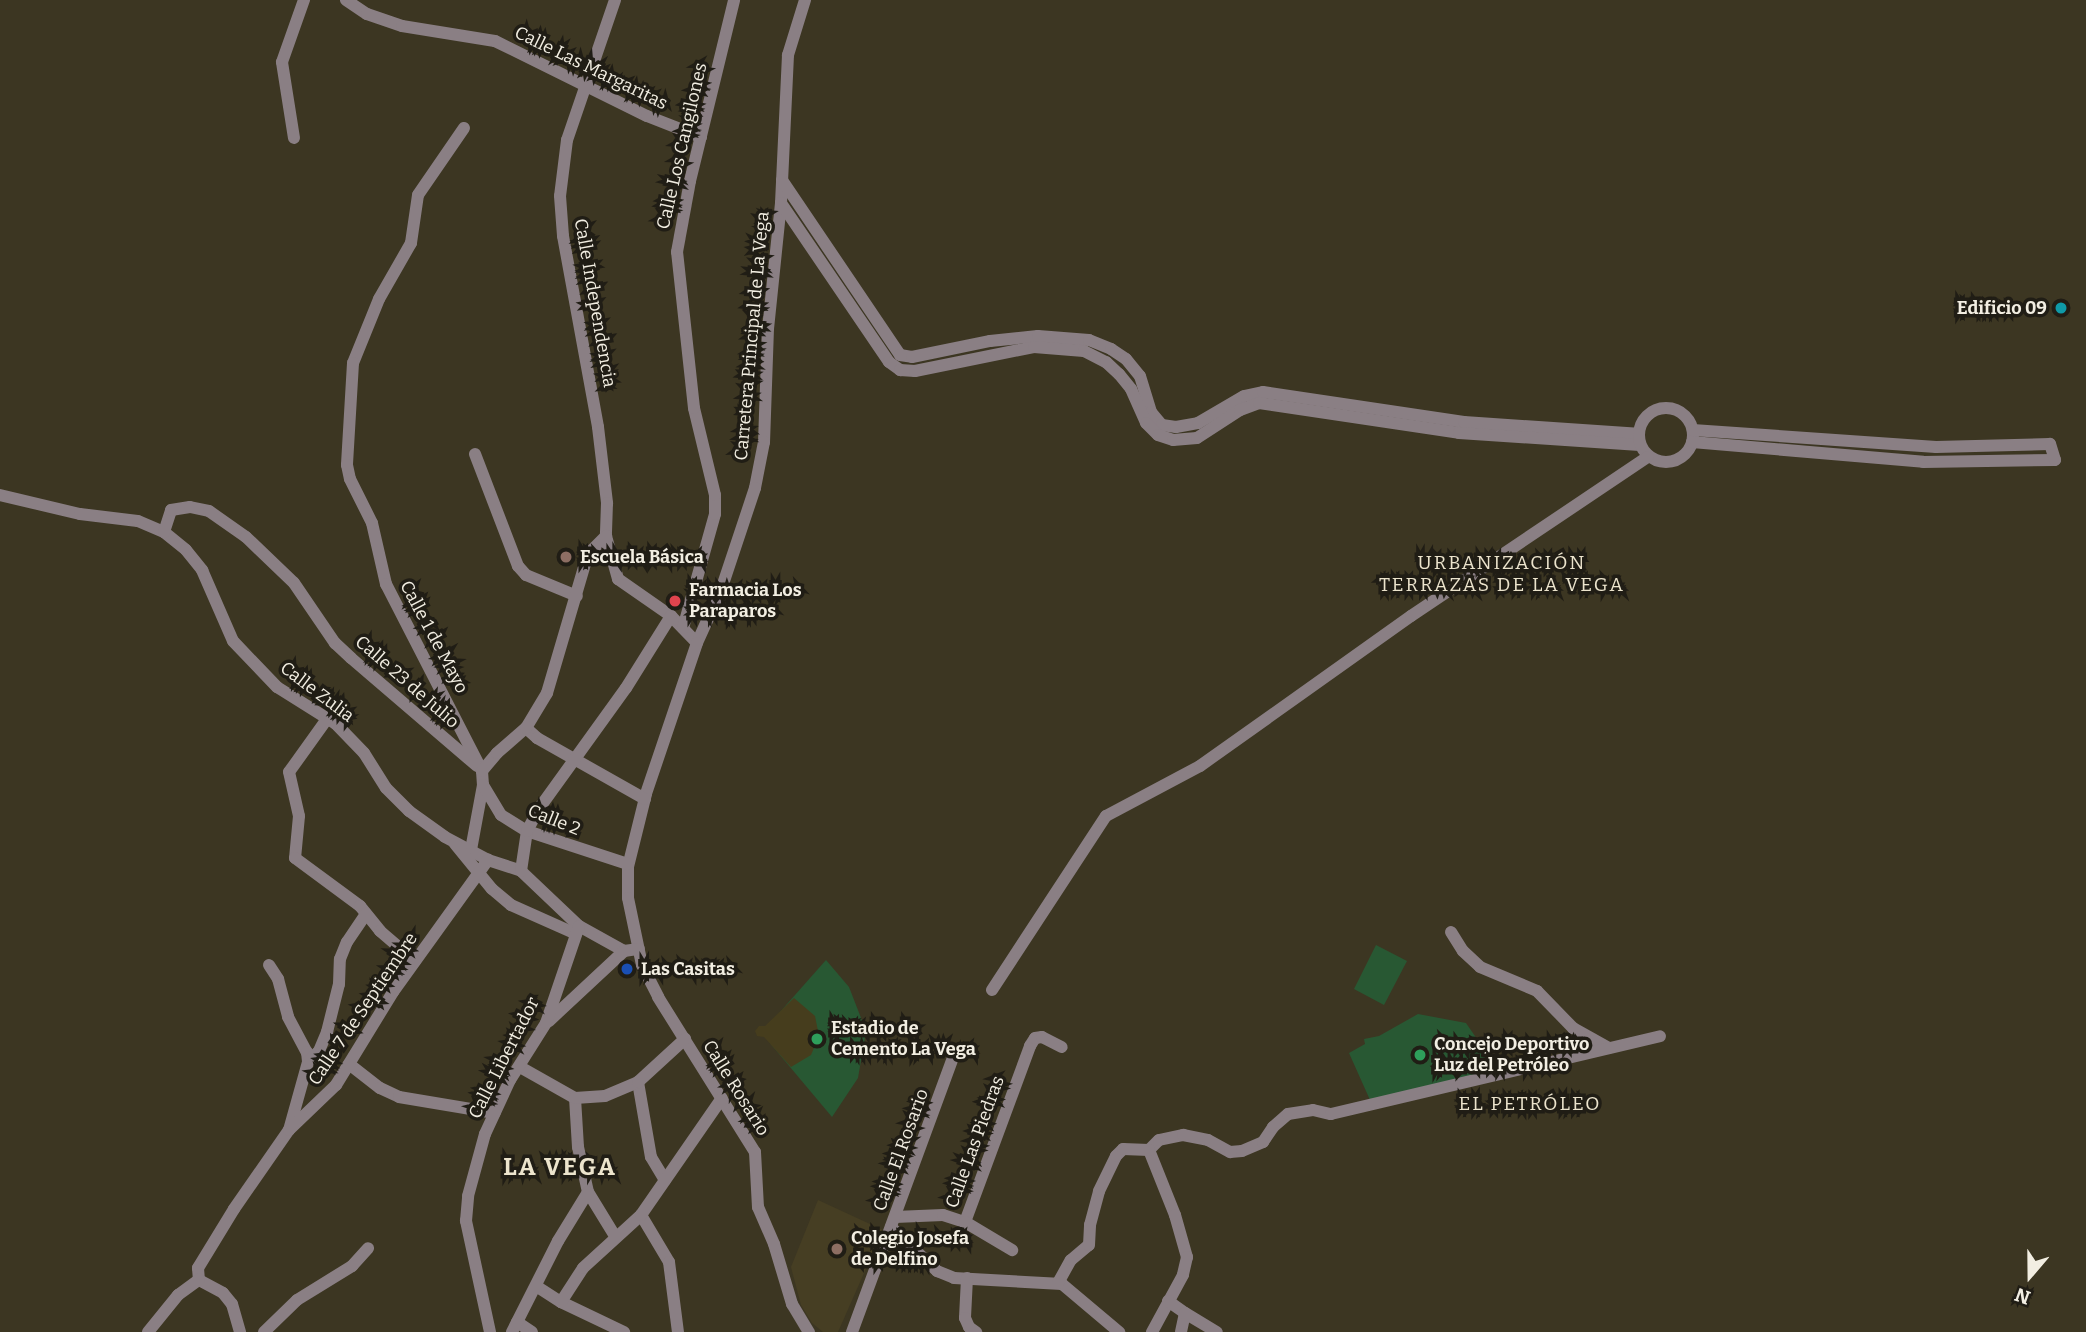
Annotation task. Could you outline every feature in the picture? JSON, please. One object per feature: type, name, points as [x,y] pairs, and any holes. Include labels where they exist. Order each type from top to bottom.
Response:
[{"type":"street","points":[[294,138],[282,62],[304,0]]},
{"type":"street","name":"Calle Las Margaritas","points":[[346,0],[366,14],[402,26],[495,41],[647,116],[701,137]]},
{"type":"street","name":"Calle Independencia","points":[[615,0],[567,140],[560,197],[563,236],[598,427],[607,503],[606,536],[618,579],[671,616],[697,643]]},
{"type":"street","name":"Calle Los Cangilones","points":[[683,628],[715,514],[715,495],[694,408],[677,252],[734,0]]},
{"type":"street","name":"Carretera Principal de La Vega","points":[[639,949],[628,898],[628,864],[645,799],[697,643],[721,590],[755,488],[764,442],[768,328],[781,203],[788,55],[806,0]]},
{"type":"street","name":"Calle 1 de Mayo","points":[[464,128],[418,195],[411,243],[379,299],[353,363],[347,465],[350,479],[372,523],[386,584],[419,654],[446,697],[483,778]]},
{"type":"street","points":[[782,180],[900,355],[912,357],[990,341],[1038,336],[1089,340],[1126,359],[1140,376],[1151,412],[1162,425],[1176,427],[1198,423],[1244,396],[1263,392],[1464,422],[1639,439]]},
{"type":"street","points":[[781,203],[888,362],[900,370],[915,371],[1034,347],[1084,351],[1106,362],[1119,374],[1131,389],[1146,424],[1158,435],[1173,440],[1197,438],[1240,410],[1259,403],[1459,433],[1639,439]]},
{"type":"street","points":[[1668,408],[1684,415],[1693,436],[1689,450],[1674,461],[1656,461],[1648,457],[1639,439],[1644,418],[1651,412],[1668,408]]},
{"type":"street","points":[[1693,436],[1936,447],[2050,444],[2055,460],[1923,462],[1693,436]]},
{"type":"street","points":[[475,454],[518,566],[526,575],[577,596]]},
{"type":"street","points":[[992,990],[1106,816],[1200,766],[1411,616],[1648,457]]},
{"type":"street","name":"Calle Zulia","points":[[0,495],[80,514],[138,521],[164,532],[186,550],[202,570],[218,613],[233,641],[277,687],[327,719],[364,754],[386,788],[410,811],[453,841],[488,860],[521,871],[578,930]]},
{"type":"street","name":"Calle 23 de Julio","points":[[164,532],[172,510],[190,507],[209,511],[246,537],[294,583],[335,643],[483,778]]},
{"type":"street","points":[[471,850],[483,778],[497,753],[526,728],[547,693],[585,564],[590,552],[606,536]]},
{"type":"street","points":[[521,871],[527,831],[573,759],[626,688],[671,616]]},
{"type":"street","points":[[327,719],[289,772],[299,816],[295,858],[366,914],[380,931],[415,961]]},
{"type":"street","points":[[526,728],[573,759],[645,799]]},
{"type":"street","name":"Calle 2","points":[[483,778],[500,815],[527,831],[628,864]]},
{"type":"street","points":[[453,841],[478,874],[511,905],[624,950],[639,949]]},
{"type":"street","name":"Calle 7 de Septiembre","points":[[199,1280],[198,1268],[234,1209],[289,1130],[336,1085],[415,961],[488,860]]},
{"type":"street","points":[[289,1130],[309,1062],[319,1051],[327,1032],[339,984],[340,959],[347,942],[366,914]]},
{"type":"street","name":"Calle Libertador","points":[[490,1332],[466,1221],[468,1196],[485,1134],[546,1023],[578,930]]},
{"type":"street","points":[[1451,932],[1463,951],[1480,967],[1538,991],[1573,1028],[1609,1048]]},
{"type":"street","name":"Calle Rosario","points":[[639,949],[642,965],[658,997],[755,1152],[758,1207],[774,1244],[792,1304],[809,1332]]},
{"type":"street","points":[[546,1023],[624,950]]},
{"type":"street","points":[[269,965],[278,979],[288,1017],[307,1052],[309,1062]]},
{"type":"street","name":"Calle Las Piedras","points":[[893,1222],[943,1215],[965,1222],[1030,1046],[1035,1038],[1042,1037],[1062,1047]]},
{"type":"street","points":[[1058,1283],[1070,1260],[1089,1245],[1099,1191],[1116,1156],[1123,1149],[1149,1150],[1159,1140],[1182,1135],[1208,1140],[1230,1152],[1242,1151],[1263,1142],[1273,1127],[1288,1114],[1312,1110],[1331,1114],[1660,1037]]},
{"type":"street","points":[[520,1067],[575,1098],[605,1096],[638,1082],[685,1039]]},
{"type":"street","name":"Calle El Rosario","points":[[852,1332],[953,1058]]},
{"type":"street","points":[[349,1064],[380,1088],[399,1097],[495,1113]]},
{"type":"street","points":[[638,1082],[651,1157],[665,1180]]},
{"type":"street","points":[[575,1098],[578,1147],[588,1192],[615,1236]]},
{"type":"street","points":[[561,1303],[583,1268],[641,1215],[722,1098]]},
{"type":"street","points":[[1149,1150],[1175,1215],[1187,1257],[1183,1275],[1152,1332]]},
{"type":"street","points":[[532,1332],[515,1327],[558,1241],[588,1192]]},
{"type":"street","points":[[641,1215],[669,1262],[678,1332]]},
{"type":"street","points":[[893,1222],[937,1272],[967,1278],[1058,1283],[1072,1290],[1119,1332]]},
{"type":"street","points":[[965,1222],[1012,1250]]},
{"type":"street","points":[[264,1332],[297,1300],[352,1266],[368,1248]]},
{"type":"street","points":[[967,1278],[965,1318],[969,1327],[976,1332]]},
{"type":"street","points":[[148,1332],[178,1294],[199,1280],[223,1293],[232,1304],[240,1332]]},
{"type":"street","points":[[536,1286],[561,1303],[624,1332]]},
{"type":"street","points":[[1168,1301],[1217,1332]]},
{"type":"street","points":[[1181,1332],[1185,1313]]},
{"type":"shaded area","name":"Colegio Josefa de Delfino","points":[[818,1200],[883,1230],[838,1332],[823,1332],[812,1323],[801,1305],[791,1267]]},
{"type":"green space","points":[[1376,945],[1407,961],[1384,1005],[1354,989]]},
{"type":"green space","name":"Estadio de Cemento La Vega","points":[[826,960],[849,987],[863,1023],[865,1037],[858,1078],[832,1117],[769,1042],[772,1021]]},
{"type":"green space","name":"Concejo Deportivo Luz del Petróleo","points":[[1418,1014],[1466,1023],[1490,1058],[1491,1077],[1370,1100],[1349,1053],[1365,1044],[1364,1039],[1379,1036]]},
{"type":"sand","points":[[794,998],[815,1016],[819,1036],[811,1055],[791,1067],[764,1037],[757,1036],[755,1031],[759,1026],[765,1026]]},
{"type":"place","name":"Edificio 09","points":[[2061,308]]},
{"type":"place","name":"Escuela Básica","points":[[566,557]]},
{"type":"place","name":"Farmacia Los Paraparos","points":[[675,601]]},
{"type":"place","name":"Las Casitas","points":[[627,969]]},
{"type":"place","name":"Estadio de Cemento La Vega","points":[[817,1039]]},
{"type":"place","name":"Concejo Deportivo Luz del Petróleo","points":[[1420,1055]]},
{"type":"place","name":"Colegio Josefa de Delfino","points":[[837,1249]]},
{"type":"district","name":"URBANIZACIÓN TERRAZAS DE LA VEGA","points":[[1502,574]]},
{"type":"district","name":"EL PETRÓLEO","points":[[1530,1104]]},
{"type":"district","name":"LA VEGA","points":[[560,1168]]}]
